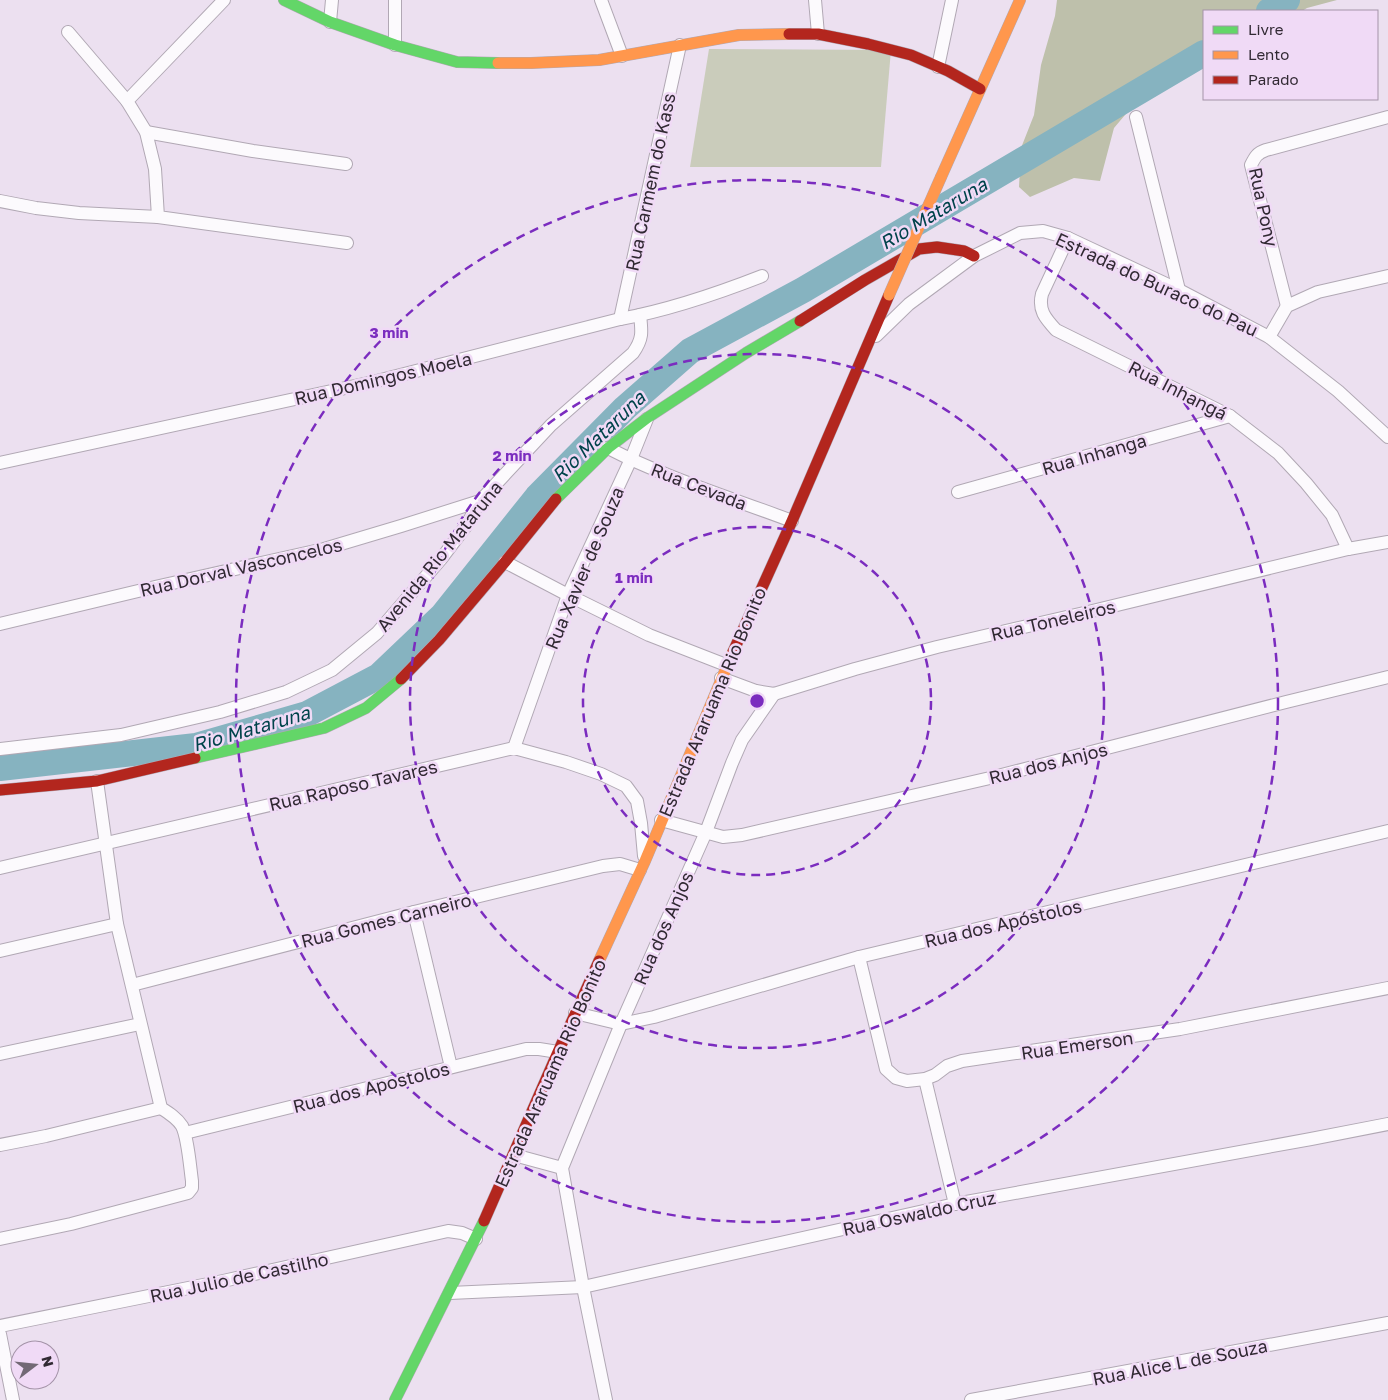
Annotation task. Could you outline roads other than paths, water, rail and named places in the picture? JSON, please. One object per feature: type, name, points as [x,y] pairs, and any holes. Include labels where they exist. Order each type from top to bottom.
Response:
[{"type":"street","points":[[127,101],[224,0]]},
{"type":"street","points":[[284,0],[330,22],[395,45],[457,62],[531,63],[599,60],[739,35],[818,34],[911,55],[980,89]]},
{"type":"street","points":[[330,22],[332,0]]},
{"type":"street","points":[[395,0],[395,45]]},
{"type":"street","points":[[601,0],[622,56]]},
{"type":"street","points":[[815,0],[818,34]]},
{"type":"street","points":[[938,67],[952,0]]},
{"type":"street","name":"Estrada Araruama Rio Bonito","points":[[395,1400],[450,1293],[514,1155],[558,1052],[643,865],[726,665],[792,521],[889,295],[1020,0]]},
{"type":"street","points":[[68,32],[127,101],[146,132],[156,169],[158,217]]},
{"type":"street","name":"Rua Carmem do Kass","points":[[620,319],[680,45]]},
{"type":"street","points":[[1136,116],[1179,290]]},
{"type":"street","name":"Rua Pony","points":[[1287,306],[1252,165],[1254,159],[1258,153],[1266,150],[1388,117]]},
{"type":"street","points":[[146,132],[253,151],[346,164]]},
{"type":"street","points":[[0,201],[36,208],[80,213],[158,217],[347,244]]},
{"type":"street","name":"Estrada do Buraco do Pau","points":[[868,345],[909,304],[974,256],[1020,233],[1043,231],[1068,238],[1179,290],[1269,337],[1338,391],[1388,437]]},
{"type":"street","name":"Rua Inhangá","points":[[1068,238],[1040,302],[1042,312],[1056,330],[1230,416],[1278,453],[1306,483],[1332,515],[1348,549]]},
{"type":"street","points":[[0,790],[97,781],[324,728],[366,708],[403,677],[434,646],[553,502],[608,448],[647,418],[746,353],[919,249],[937,247],[964,251],[974,256]]},
{"type":"street","name":"Rua Domingos Moela","points":[[0,463],[373,382],[640,315],[718,293],[762,276]]},
{"type":"street","points":[[1269,337],[1287,306],[1318,292],[1388,276]]},
{"type":"street","name":"Avenida Rio Mataruna","points":[[0,749],[121,735],[220,712],[286,692],[332,670],[377,633],[466,526],[480,501],[551,424],[633,353],[640,343],[642,333],[640,315]]},
{"type":"street","name":"Rua Inhanga","points":[[958,492],[1230,416]]},
{"type":"street","name":"Rua Xavier de Souza","points":[[514,748],[568,595],[631,459],[647,418]]},
{"type":"street","name":"Rua Cevada","points":[[608,448],[713,492],[792,521]]},
{"type":"street","name":"Rua Dorval Vasconcelos","points":[[0,624],[324,549],[480,501]]},
{"type":"street","name":"Rua Toneleiros","points":[[721,678],[756,691],[774,694],[936,647],[1348,549],[1388,542]]},
{"type":"street","points":[[505,562],[649,635],[726,665]]},
{"type":"street","name":"Rua dos Anjos","points":[[661,820],[723,837],[742,835],[990,778],[1388,677]]},
{"type":"street","points":[[706,832],[742,740],[774,694]]},
{"type":"street","name":"Rua Raposo Tavares","points":[[0,868],[514,748],[575,765],[601,774],[626,786],[637,801],[641,823],[643,865]]},
{"type":"street","points":[[0,1239],[71,1224],[188,1193],[192,1188],[185,1133],[174,1117],[161,1108],[140,1024],[117,924],[97,781]]},
{"type":"street","name":"Rua dos Anjos","points":[[621,1024],[706,832]]},
{"type":"street","name":"Rua dos Apóstolos","points":[[576,1013],[621,1024],[654,1017],[859,957],[1388,832]]},
{"type":"street","name":"Rua Gomes Carneiro","points":[[132,985],[414,912],[603,866],[620,864],[643,865]]},
{"type":"street","points":[[414,912],[451,1067]]},
{"type":"street","points":[[0,951],[117,924]]},
{"type":"street","name":"Rua Emerson","points":[[859,957],[886,1069],[896,1078],[907,1081],[925,1079],[935,1075],[947,1066],[962,1061],[1180,1029],[1388,988]]},
{"type":"street","points":[[0,1054],[140,1024]]},
{"type":"street","points":[[606,1399],[583,1287],[562,1168],[621,1024]]},
{"type":"street","name":"Rua dos Apostolos","points":[[185,1133],[526,1048],[558,1052]]},
{"type":"street","points":[[925,1079],[955,1204]]},
{"type":"street","points":[[0,1145],[46,1136],[161,1108]]},
{"type":"street","name":"Rua Oswaldo Cruz","points":[[450,1293],[583,1287],[955,1204],[1388,1124]]},
{"type":"street","points":[[514,1155],[562,1168]]},
{"type":"street","name":"Rua Julio de Castilho","points":[[0,1326],[223,1281],[448,1231],[462,1233],[476,1239]]},
{"type":"street","name":"Rua Alice L de Souza","points":[[971,1400],[1388,1323]]},
{"type":"street","points":[[0,1334],[13,1400]]},
{"type":"waterway","name":"Rio Mataruna","points":[[1271,10],[1287,0]]},
{"type":"waterway","name":"Rio Mataruna","points":[[0,768],[196,746],[307,714],[379,676],[442,616],[537,497],[625,408],[690,351],[803,290],[1203,54]]}]
